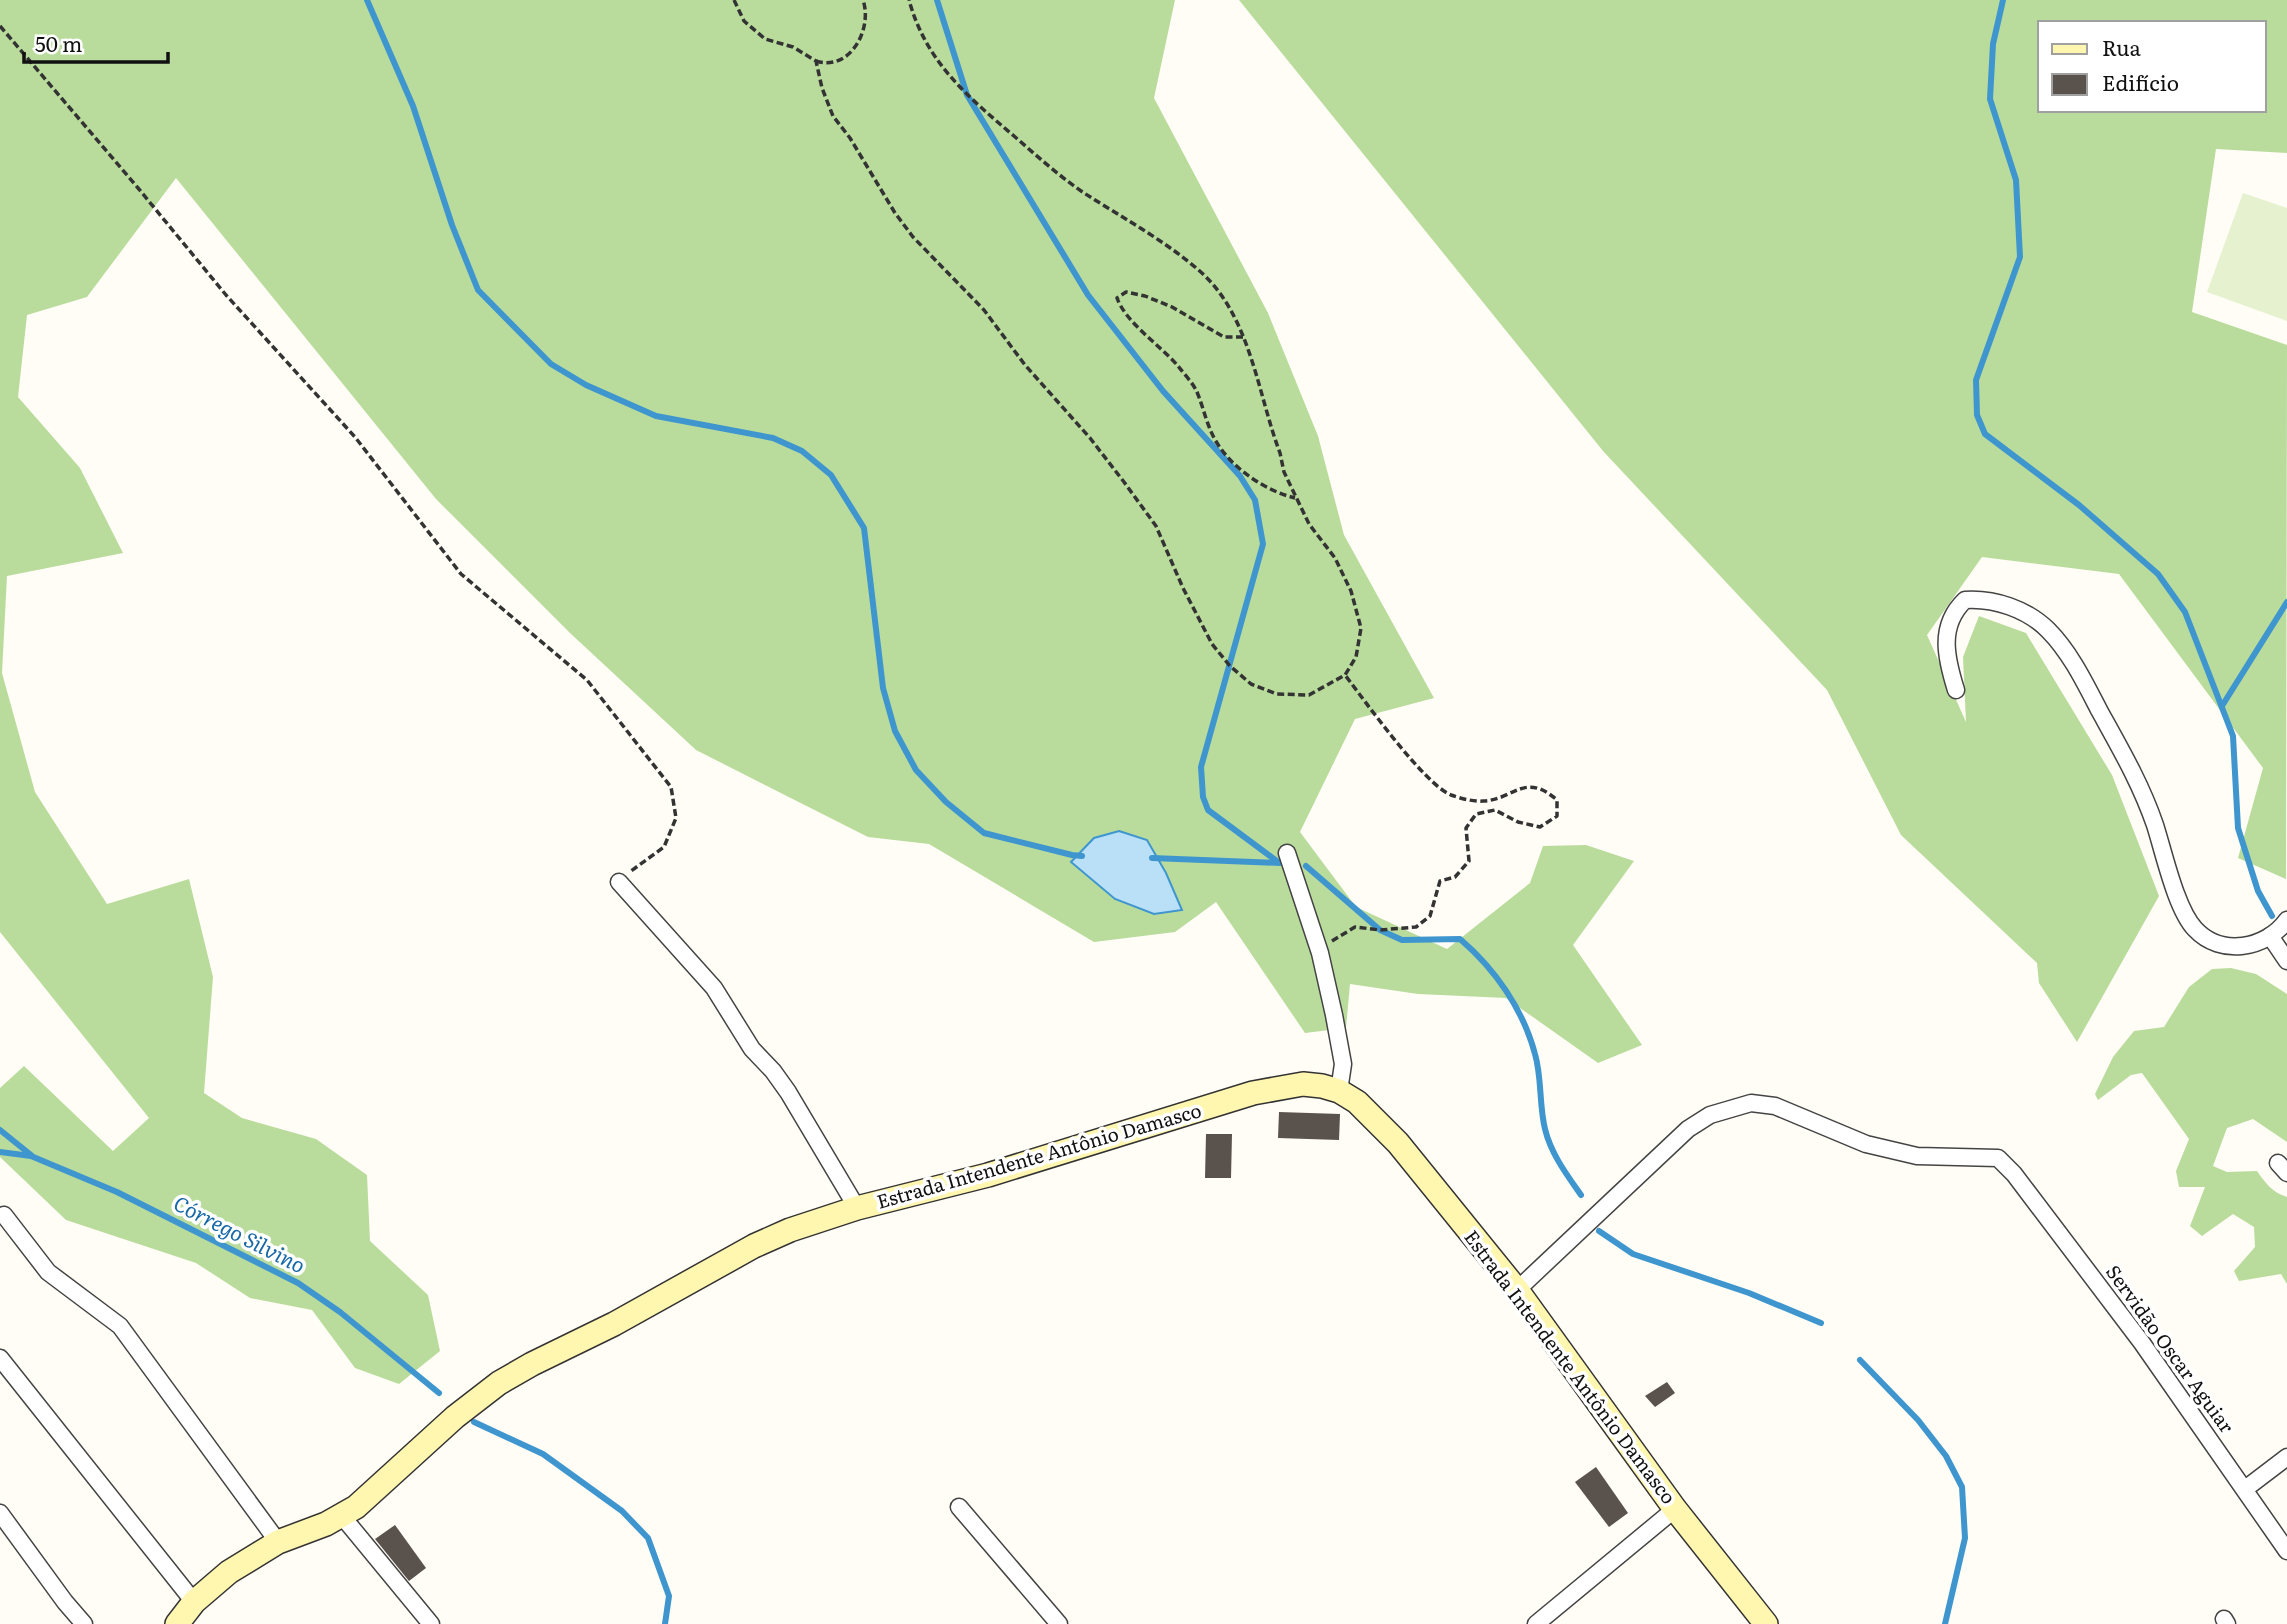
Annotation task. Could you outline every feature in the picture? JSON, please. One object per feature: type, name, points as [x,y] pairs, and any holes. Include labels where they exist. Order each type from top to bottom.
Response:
[{"type":"main road","name":"Estrada Intendente Antônio Damasco","points":[[177,1624],[194,1602],[229,1572],[278,1542],[342,1516],[380,1487],[455,1417],[516,1373],[614,1324],[754,1246],[790,1230],[857,1208],[988,1175],[1253,1093],[1303,1084],[1339,1091],[1364,1108],[1398,1143],[1517,1290],[1675,1509],[1766,1624]]},
{"type":"street","points":[[1956,690],[1947,660],[1947,636],[1954,612],[1965,600],[1983,599],[2016,609],[2047,629],[2083,679],[2131,769],[2154,823],[2183,911],[2194,928],[2209,940],[2232,947],[2254,945],[2270,936],[2287,919]]},
{"type":"street","points":[[1287,853],[1320,953],[1341,1044],[1343,1064],[1339,1091]]},
{"type":"street","points":[[619,882],[714,988],[752,1049],[788,1092],[857,1208]]},
{"type":"street","points":[[2270,936],[2287,961]]},
{"type":"street","name":"Servidão Oscar Aguiar","points":[[1517,1290],[1688,1129],[1710,1115],[1729,1108],[1751,1103],[1774,1106],[1866,1144],[1917,1156],[1998,1158],[2014,1174],[2142,1343],[2287,1551]]},
{"type":"street","points":[[4,1215],[48,1272],[120,1326],[278,1542]]},
{"type":"street","points":[[0,1358],[194,1602]]},
{"type":"street","points":[[2245,1489],[2287,1457]]},
{"type":"street","points":[[959,1507],[1059,1624]]},
{"type":"street","points":[[1536,1624],[1675,1509]]},
{"type":"street","points":[[0,1513],[84,1624]]},
{"type":"street","points":[[342,1516],[431,1624]]},
{"type":"path","points":[[734,0],[744,21],[765,39],[793,47],[828,65],[846,58],[862,34],[865,6],[863,0]]},
{"type":"path","points":[[816,61],[822,88],[833,116],[850,138],[895,213],[913,237],[984,310],[1025,365],[1046,386],[1124,482],[1156,526],[1200,622],[1212,644],[1230,666],[1251,684],[1277,694],[1309,695],[1345,675],[1356,657],[1361,628],[1351,591],[1335,558],[1309,524],[1295,498],[1284,472],[1243,337],[1231,311],[1204,275],[1136,225],[1062,178],[947,75],[918,29],[909,0]]},
{"type":"path","points":[[0,26],[226,295],[355,437],[460,574],[587,680],[671,787],[676,818],[664,847],[619,882]]},
{"type":"path","points":[[1243,337],[1224,338],[1172,307],[1145,296],[1126,292],[1117,298],[1121,308],[1160,345],[1196,390],[1217,443],[1235,465],[1282,495],[1295,498]]},
{"type":"path","points":[[1320,953],[1338,936],[1355,927],[1380,930],[1416,927],[1430,916],[1440,881],[1455,877],[1469,861],[1465,828],[1476,814],[1494,810],[1518,822],[1540,827],[1557,816],[1557,800],[1544,789],[1522,788],[1482,801],[1450,794],[1411,758],[1345,675]]},
{"type":"green space","points":[[0,0],[1175,0],[1154,98],[1268,313],[1318,436],[1344,535],[1434,698],[1355,719],[1300,832],[1356,907],[1447,949],[1530,883],[1543,846],[1586,845],[1634,861],[1573,945],[1642,1045],[1598,1063],[1506,998],[1418,994],[1350,984],[1346,1028],[1305,1033],[1216,902],[1175,932],[1094,942],[929,844],[868,837],[696,750],[570,633],[436,499],[176,178],[87,297],[27,315],[18,397],[80,468],[123,553],[7,576],[2,673],[35,792],[107,904],[189,879],[213,977],[204,1093],[242,1118],[316,1139],[367,1175],[370,1241],[428,1295],[440,1351],[399,1384],[355,1368],[312,1310],[250,1298],[196,1263],[66,1220],[0,1157],[0,1088],[24,1066],[113,1151],[149,1118],[0,932]]},
{"type":"green space","points":[[1239,0],[2287,0],[2287,153],[2216,149],[2192,312],[2287,345],[2286,879],[2238,858],[2263,768],[2119,574],[1982,557],[1927,635],[1966,722],[1963,657],[1979,616],[2026,633],[2112,775],[2159,896],[2077,1042],[2039,983],[2037,963],[1901,835],[1827,690],[1603,451]]},
{"type":"green space","points":[[2243,193],[2287,208],[2287,321],[2207,292]]},
{"type":"green space","points":[[2231,968],[2256,974],[2287,994],[2287,1142],[2253,1119],[2227,1128],[2213,1166],[2227,1172],[2257,1171],[2270,1187],[2287,1197],[2287,1284],[2281,1274],[2239,1281],[2234,1271],[2255,1247],[2254,1227],[2233,1214],[2202,1236],[2190,1226],[2205,1187],[2179,1187],[2176,1171],[2189,1139],[2142,1073],[2131,1075],[2098,1100],[2095,1094],[2113,1057],[2134,1031],[2164,1027],[2189,987],[2212,969]]},
{"type":"water","points":[[1119,831],[1147,840],[1166,873],[1182,910],[1154,914],[1115,899],[1071,862],[1094,838]]},
{"type":"building","points":[[1279,1112],[1340,1114],[1339,1140],[1278,1138]]},
{"type":"building","points":[[1206,1134],[1232,1134],[1231,1178],[1205,1178]]},
{"type":"building","points":[[1667,1382],[1675,1393],[1655,1407],[1645,1396]]},
{"type":"building","points":[[1596,1467],[1628,1513],[1609,1527],[1575,1482]]},
{"type":"building","points":[[395,1525],[426,1568],[409,1581],[375,1539]]},
{"type":"waterway","points":[[367,0],[413,106],[452,225],[478,290],[551,364],[586,385],[656,416],[773,438],[802,451],[831,475],[864,528],[883,688],[895,731],[916,770],[946,802],[984,833],[1082,856]]},
{"type":"waterway","points":[[937,0],[967,95],[1088,295],[1163,391],[1240,476],[1255,500],[1263,544],[1201,767],[1203,797],[1208,810],[1278,862]]},
{"type":"waterway","points":[[2003,0],[1993,44],[1990,99],[2016,180],[2020,257],[1976,380],[1977,415],[1985,434],[2079,505],[2158,574],[2185,612],[2233,736],[2238,828],[2258,891],[2272,916]]},
{"type":"waterway","points":[[2222,706],[2287,602]]},
{"type":"waterway","points":[[1152,858],[1280,863]]},
{"type":"waterway","points":[[1306,866],[1380,930],[1402,940],[1460,939],[1485,963],[1506,991],[1530,1037],[1537,1063],[1543,1120],[1548,1138],[1560,1164],[1581,1195]]},
{"type":"waterway","points":[[0,1130],[31,1155]]},
{"type":"waterway","name":"Córrego Silvino","points":[[0,1152],[31,1156],[117,1192],[298,1283],[340,1312],[439,1393]]},
{"type":"waterway","points":[[1599,1231],[1633,1254],[1749,1293],[1821,1323]]},
{"type":"waterway","points":[[1860,1360],[1918,1420],[1946,1456],[1962,1487],[1965,1538],[1945,1624]]},
{"type":"waterway","name":"Córrego Silvino","points":[[474,1422],[543,1454],[622,1511],[648,1538],[669,1596],[665,1624]]}]
